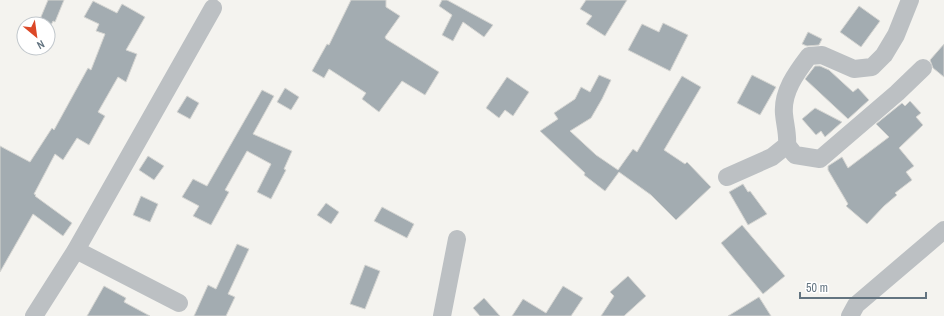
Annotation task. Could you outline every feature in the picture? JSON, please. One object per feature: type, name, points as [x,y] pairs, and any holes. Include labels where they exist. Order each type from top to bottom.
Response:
[{"type":"street","points":[[910,0],[896,35],[884,56],[872,67],[854,69],[822,55],[809,56],[796,72],[784,101],[784,114],[788,136],[787,145],[795,155],[820,159],[923,68]]},
{"type":"street","points":[[34,316],[76,250],[213,8]]},
{"type":"street","points":[[728,177],[772,157],[787,145]]},
{"type":"street","points":[[850,316],[856,305],[944,230]]},
{"type":"street","points":[[442,316],[457,239]]},
{"type":"street","points":[[76,250],[179,303]]},
{"type":"building","points":[[48,0],[64,0],[56,20],[56,16],[41,16]]},
{"type":"building","points":[[351,0],[386,0],[386,7],[400,16],[385,37],[439,72],[425,95],[402,81],[379,112],[362,99],[366,93],[329,69],[324,78],[312,71],[327,44],[329,45]]},
{"type":"building","points":[[442,0],[447,0],[493,25],[484,37],[463,22],[453,41],[442,35],[452,15],[439,6]]},
{"type":"building","points":[[586,0],[627,0],[605,36],[586,24],[592,16],[580,9]]},
{"type":"building","points":[[93,1],[117,13],[122,4],[145,17],[126,50],[137,54],[126,82],[118,77],[98,112],[105,116],[89,145],[77,138],[63,160],[55,154],[34,194],[72,223],[63,236],[33,214],[0,272],[0,146],[30,162],[52,128],[54,130],[88,68],[91,70],[105,34],[96,31],[99,24],[84,17]]},
{"type":"building","points":[[859,6],[880,21],[861,47],[840,32]]},
{"type":"building","points":[[663,23],[688,35],[670,71],[628,50],[642,24],[659,32]]},
{"type":"building","points":[[808,32],[822,39],[819,45],[807,46],[802,44]]},
{"type":"building","points":[[944,44],[944,77],[933,68],[930,60]]},
{"type":"building","points":[[815,66],[820,66],[829,70],[853,92],[858,88],[869,100],[848,119],[805,79]]},
{"type":"building","points":[[599,75],[611,80],[602,99],[591,118],[570,131],[596,155],[618,170],[633,149],[637,152],[682,76],[701,87],[664,150],[685,164],[687,162],[711,187],[676,220],[651,195],[619,172],[605,191],[584,175],[585,173],[540,131],[558,119],[554,113],[575,99],[581,87],[590,92]]},
{"type":"building","points":[[752,75],[776,87],[760,115],[737,103]]},
{"type":"building","points":[[507,77],[529,92],[513,116],[505,110],[499,118],[486,108]]},
{"type":"building","points":[[285,88],[299,97],[291,110],[277,102]]},
{"type":"building","points":[[262,90],[274,96],[253,134],[292,151],[284,169],[286,170],[271,199],[257,192],[271,164],[247,151],[225,190],[229,192],[211,225],[193,216],[199,206],[182,197],[193,179],[207,186]]},
{"type":"building","points":[[187,96],[199,103],[190,119],[177,112]]},
{"type":"building","points":[[910,101],[921,113],[916,117],[923,125],[899,148],[914,166],[906,172],[912,180],[895,193],[897,195],[867,224],[846,206],[848,204],[828,170],[828,166],[842,157],[848,168],[889,137],[876,124],[902,103],[905,106]]},
{"type":"building","points":[[815,108],[842,122],[825,137],[821,131],[816,135],[802,119]]},
{"type":"building","points":[[148,156],[164,166],[154,180],[139,170]]},
{"type":"building","points":[[743,184],[767,214],[748,225],[729,192]]},
{"type":"building","points":[[141,196],[158,204],[150,222],[133,215]]},
{"type":"building","points":[[326,203],[339,212],[331,224],[317,215]]},
{"type":"building","points":[[382,207],[414,224],[407,238],[374,221]]},
{"type":"building","points":[[742,225],[785,276],[763,294],[721,243]]},
{"type":"building","points":[[237,244],[249,249],[228,294],[235,297],[226,316],[194,316],[208,285],[216,289]]},
{"type":"building","points":[[365,265],[380,271],[365,309],[350,304]]},
{"type":"building","points":[[628,276],[646,296],[624,316],[601,316],[614,296],[610,292]]},
{"type":"building","points":[[104,286],[126,298],[124,302],[150,316],[87,316]]},
{"type":"building","points":[[563,286],[583,298],[571,316],[512,316],[523,299],[546,313]]},
{"type":"building","points":[[759,297],[771,316],[728,316]]},
{"type":"building","points":[[484,298],[500,316],[480,316],[473,308]]}]
